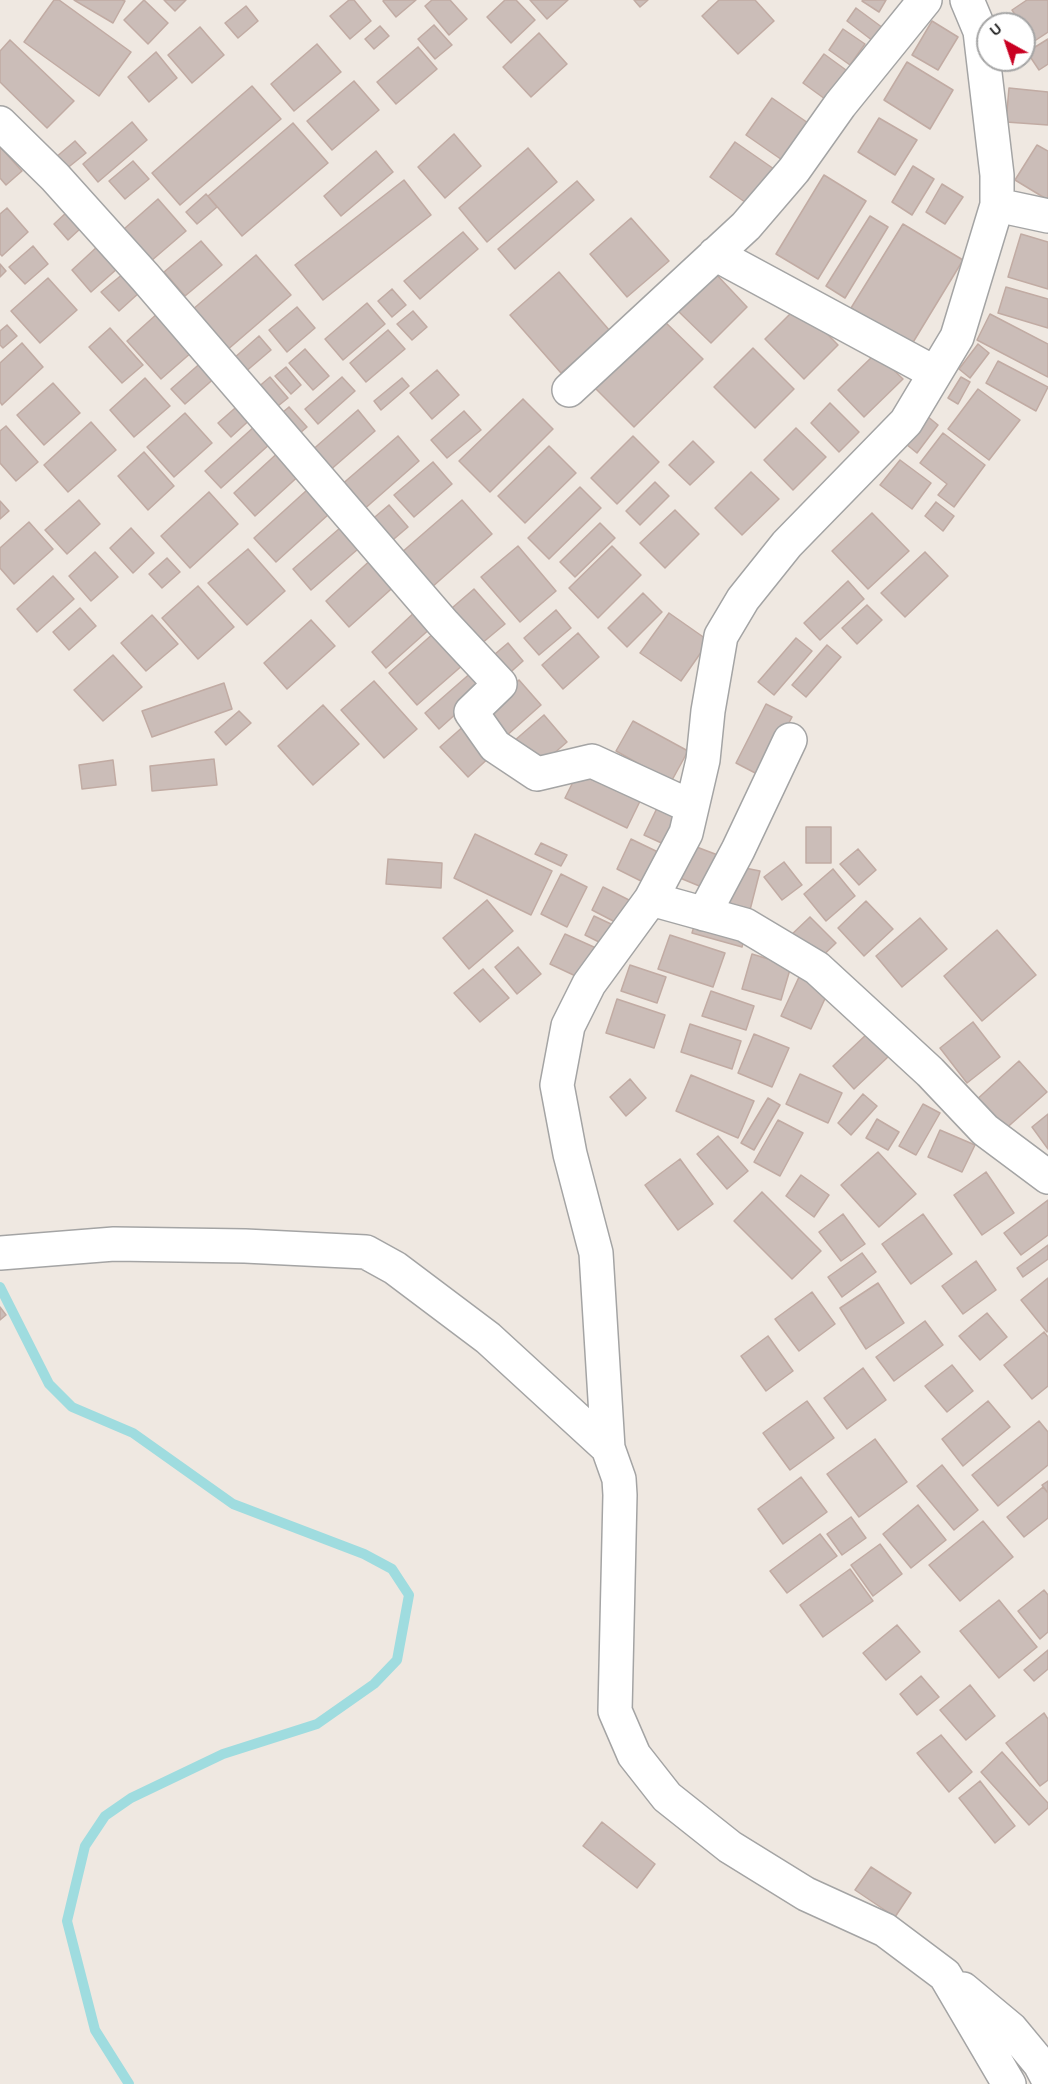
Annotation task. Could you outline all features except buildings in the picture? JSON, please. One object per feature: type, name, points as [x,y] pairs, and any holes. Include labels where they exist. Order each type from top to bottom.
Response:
[{"type":"street","points":[[569,390],[746,226],[794,170],[840,105],[925,0]]},
{"type":"street","points":[[967,0],[980,31],[997,175],[997,205],[957,337],[906,422],[787,544],[743,599],[721,636],[708,711],[703,760],[686,833],[651,899],[589,984],[568,1026],[557,1085],[570,1154],[596,1253],[608,1448],[619,1479],[620,1495],[615,1711],[634,1755],[667,1797],[730,1847],[806,1894],[885,1930],[945,1975],[1011,2029],[1040,2064],[1048,2079]]},
{"type":"street","points":[[0,123],[55,177],[443,623],[500,684],[471,712],[495,747],[537,774],[592,761],[693,807]]},
{"type":"street","points":[[997,205],[1048,216]]},
{"type":"street","points":[[715,254],[936,373]]},
{"type":"street","points":[[704,914],[738,850],[790,740]]},
{"type":"street","points":[[651,899],[745,925],[817,968],[930,1072],[985,1130],[1048,1177]]},
{"type":"street","points":[[0,1252],[114,1244],[245,1246],[366,1252],[395,1268],[488,1338],[608,1448]]},
{"type":"street","points":[[945,1975],[1009,2084]]},
{"type":"waterway","points":[[0,1287],[49,1384],[72,1407],[133,1433],[233,1504],[364,1554],[392,1569],[409,1595],[397,1660],[374,1684],[317,1724],[223,1754],[131,1798],[105,1816],[85,1846],[67,1921],[95,2030],[129,2084]]}]
